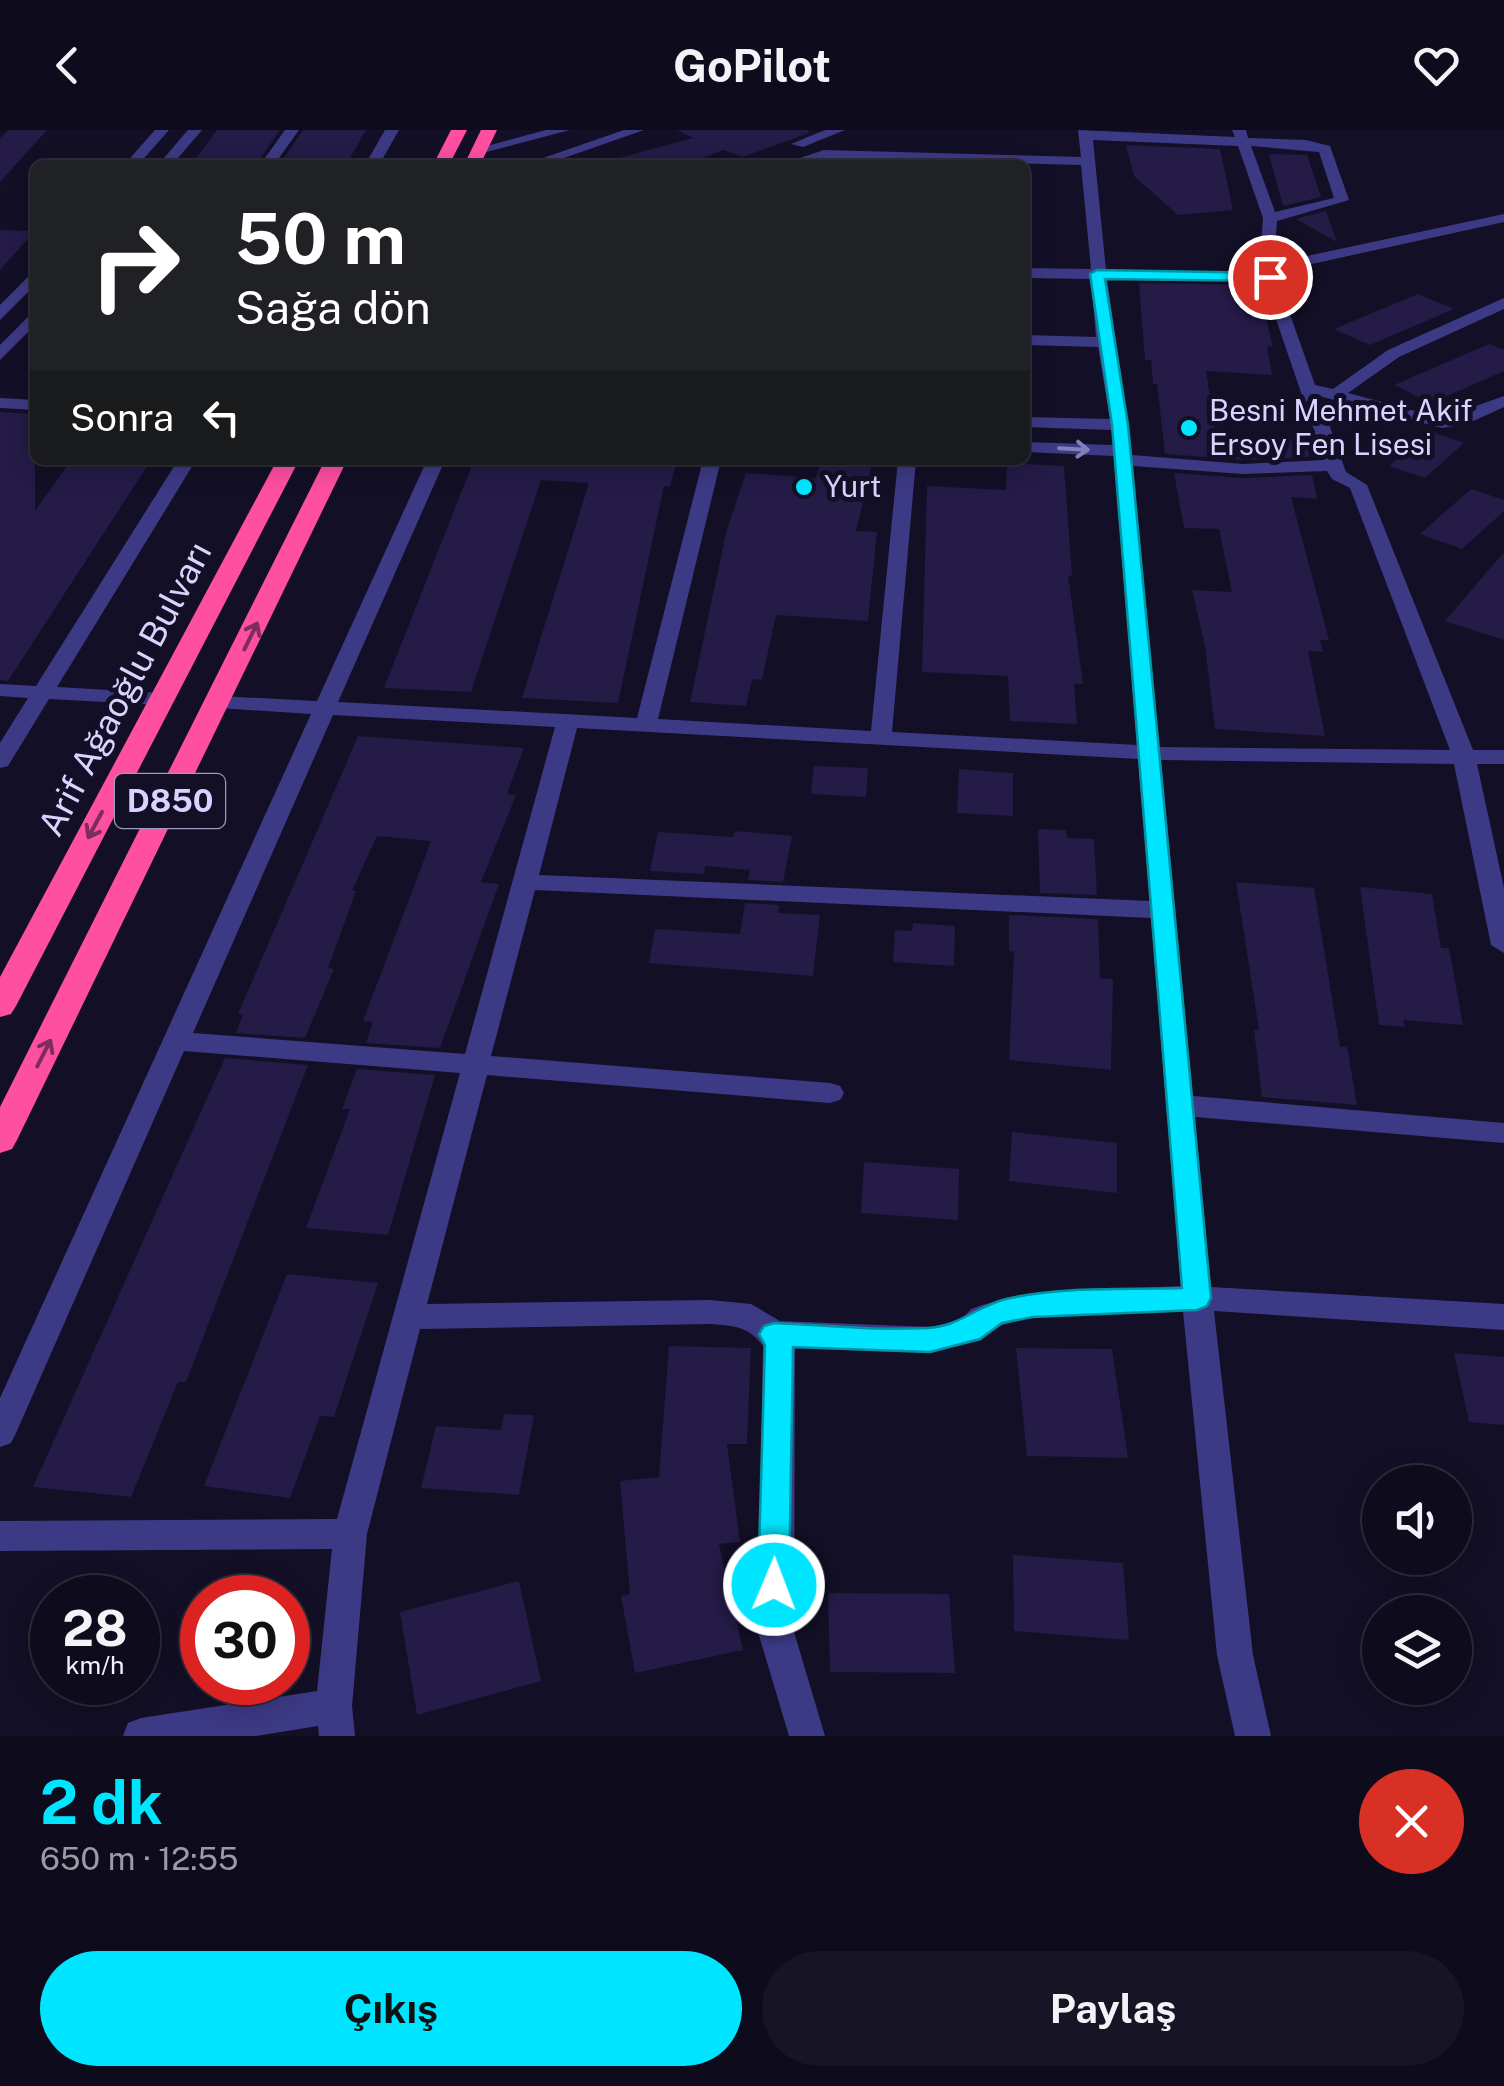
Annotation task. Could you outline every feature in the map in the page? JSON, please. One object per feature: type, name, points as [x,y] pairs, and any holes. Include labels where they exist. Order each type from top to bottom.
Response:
[{"type":"highway","points":[[443,160],[458,130]]},
{"type":"highway","points":[[476,158],[490,130]]},
{"type":"highway","name":"Arif Ağaoğlu Bulvarı","points":[[0,1006],[285,465]]},
{"type":"highway","name":"D850","points":[[0,1140],[334,465]]},
{"type":"street","points":[[135,160],[162,130]]},
{"type":"street","points":[[169,160],[195,130]]},
{"type":"street","points":[[271,160],[292,130]]},
{"type":"street","points":[[375,160],[392,130]]},
{"type":"street","points":[[476,158],[564,130]]},
{"type":"street","points":[[545,160],[637,130]]},
{"type":"street","points":[[798,144],[838,130]]},
{"type":"street","points":[[1241,136],[1270,218],[1268,273],[1338,474],[1358,485],[1464,758],[1504,945]]},
{"type":"street","points":[[803,160],[824,154],[1241,136],[1325,149],[1342,200],[1270,218]]},
{"type":"street","points":[[536,138],[587,160]]},
{"type":"street","points":[[1086,142],[1105,342],[1122,446],[1197,1298],[1235,1654],[1253,1736]]},
{"type":"street","points":[[1030,272],[1268,273],[1504,218]]},
{"type":"street","points":[[0,315],[30,281]]},
{"type":"street","points":[[1335,396],[1350,381],[1402,350],[1504,304]]},
{"type":"street","points":[[0,356],[30,321]]},
{"type":"street","points":[[1030,340],[1105,342]]},
{"type":"street","points":[[1308,388],[1442,423],[1504,401]]},
{"type":"street","points":[[0,404],[30,405]]},
{"type":"street","points":[[1030,423],[1243,469],[1335,465]]},
{"type":"street","points":[[1030,447],[1122,446]]},
{"type":"street","points":[[0,762],[184,465]]},
{"type":"street","points":[[0,1433],[434,465]]},
{"type":"street","points":[[646,725],[711,465]]},
{"type":"street","points":[[880,737],[907,465]]},
{"type":"street","points":[[0,690],[162,699]]},
{"type":"street","points":[[219,702],[1228,757],[1504,756]]},
{"type":"street","points":[[141,1736],[336,1721],[350,1534],[405,1317],[568,721]]},
{"type":"street","points":[[526,882],[1162,910]]},
{"type":"street","points":[[176,1040],[830,1093]]},
{"type":"street","points":[[1179,1105],[1504,1133]]},
{"type":"street","points":[[774,1334],[930,1340],[970,1330],[982,1318],[1032,1305],[1197,1298],[1504,1318]]},
{"type":"street","points":[[405,1317],[710,1312],[750,1316],[768,1324],[779,1344],[776,1632],[807,1736]]},
{"type":"street","points":[[0,1536],[350,1534]]},
{"type":"building","points":[[8,130],[47,130],[0,182],[0,138]]},
{"type":"building","points":[[217,130],[280,130],[259,160],[195,160]]},
{"type":"building","points":[[303,130],[366,130],[349,160],[282,160]]},
{"type":"building","points":[[677,130],[809,133],[743,157],[723,150],[697,160],[622,160],[693,138]]},
{"type":"building","points":[[1126,145],[1220,149],[1233,210],[1178,215],[1134,176]]},
{"type":"building","points":[[1269,154],[1307,155],[1321,197],[1283,206]]},
{"type":"building","points":[[1326,211],[1337,242],[1296,219]]},
{"type":"building","points":[[0,230],[30,231],[30,237],[0,270]]},
{"type":"building","points":[[1139,283],[1258,285],[1273,347],[1267,346],[1272,375],[1206,371],[1216,434],[1306,439],[1309,457],[1243,460],[1165,454],[1157,384],[1153,384],[1151,360],[1145,360]]},
{"type":"building","points":[[1418,294],[1454,309],[1370,345],[1334,329]]},
{"type":"building","points":[[1489,344],[1504,350],[1504,371],[1431,403],[1394,385]]},
{"type":"building","points":[[0,412],[30,414],[35,511],[67,465],[148,465],[8,681],[0,680]]},
{"type":"building","points":[[1429,431],[1464,443],[1425,478],[1389,466]]},
{"type":"building","points":[[472,465],[676,465],[670,487],[664,486],[618,703],[522,698],[589,483],[541,480],[471,692],[384,688]]},
{"type":"building","points":[[820,465],[872,465],[856,531],[877,532],[868,621],[776,615],[762,680],[752,679],[746,706],[690,702],[726,533],[746,473],[816,478]]},
{"type":"building","points":[[1007,465],[1064,466],[1072,576],[1068,575],[1083,684],[1074,684],[1077,724],[1010,721],[1008,676],[922,672],[927,486],[1006,490]]},
{"type":"building","points":[[1174,473],[1243,478],[1312,475],[1317,499],[1291,497],[1329,640],[1320,640],[1323,652],[1308,651],[1325,736],[1215,729],[1205,646],[1192,590],[1232,592],[1219,529],[1184,528]]},
{"type":"building","points":[[1471,489],[1504,500],[1504,511],[1462,549],[1420,534]]},
{"type":"building","points":[[1504,552],[1504,640],[1445,621]]},
{"type":"building","points":[[358,736],[524,748],[507,794],[516,795],[481,882],[499,884],[440,1048],[366,1043],[373,1022],[363,1021],[431,841],[377,836],[352,891],[356,891],[328,968],[334,969],[305,1038],[236,1033],[243,1015],[238,1014]]},
{"type":"building","points":[[814,766],[868,768],[866,797],[811,794]]},
{"type":"building","points":[[959,769],[1013,773],[1013,816],[957,813]]},
{"type":"building","points":[[1038,829],[1066,830],[1067,838],[1094,839],[1097,895],[1040,893]]},
{"type":"building","points":[[735,831],[792,836],[783,882],[748,880],[750,870],[705,866],[704,874],[650,871],[658,832],[733,837]]},
{"type":"building","points":[[1236,882],[1314,888],[1340,1047],[1347,1046],[1357,1105],[1262,1097],[1254,1030],[1259,1030]]},
{"type":"building","points":[[1360,887],[1432,894],[1441,948],[1449,948],[1463,1025],[1403,1020],[1405,1027],[1379,1025]]},
{"type":"building","points":[[745,903],[779,905],[778,913],[820,915],[813,976],[649,963],[655,929],[740,934]]},
{"type":"building","points":[[1009,915],[1098,919],[1100,978],[1113,979],[1111,1070],[1009,1060],[1014,952],[1009,951]]},
{"type":"building","points":[[913,923],[955,926],[954,966],[893,962],[895,930],[912,931]]},
{"type":"building","points":[[225,1058],[308,1065],[186,1382],[178,1382],[131,1497],[33,1487]]},
{"type":"building","points":[[357,1069],[435,1075],[388,1235],[306,1228],[350,1109],[342,1109]]},
{"type":"building","points":[[1012,1132],[1117,1143],[1117,1193],[1009,1181]]},
{"type":"building","points":[[864,1162],[959,1169],[958,1220],[861,1213]]},
{"type":"building","points":[[287,1274],[378,1283],[334,1417],[320,1416],[290,1498],[204,1486]]},
{"type":"building","points":[[669,1346],[751,1348],[747,1444],[727,1444],[740,1542],[719,1544],[743,1650],[635,1673],[621,1596],[630,1594],[620,1481],[659,1477]]},
{"type":"building","points":[[1016,1348],[1112,1349],[1128,1458],[1027,1456]]},
{"type":"building","points":[[1454,1353],[1504,1357],[1504,1425],[1469,1422]]},
{"type":"building","points":[[504,1414],[534,1415],[519,1495],[421,1488],[436,1426],[501,1430]]},
{"type":"building","points":[[1013,1555],[1123,1563],[1129,1640],[1014,1631]]},
{"type":"building","points":[[519,1581],[541,1681],[417,1715],[400,1612]]},
{"type":"building","points":[[828,1593],[949,1594],[955,1673],[830,1672]]},
{"type":"place","name":"Besni Mehmet Akif Ersoy Fen Lisesi","points":[[1189,428]]},
{"type":"place","name":"Yurt","points":[[804,487]]},
{"type":"route","points":[[774,1585],[779,1344],[774,1334],[930,1340],[970,1330],[982,1318],[1032,1305],[1197,1298],[1120,425],[1097,274],[1270,277]]}]
